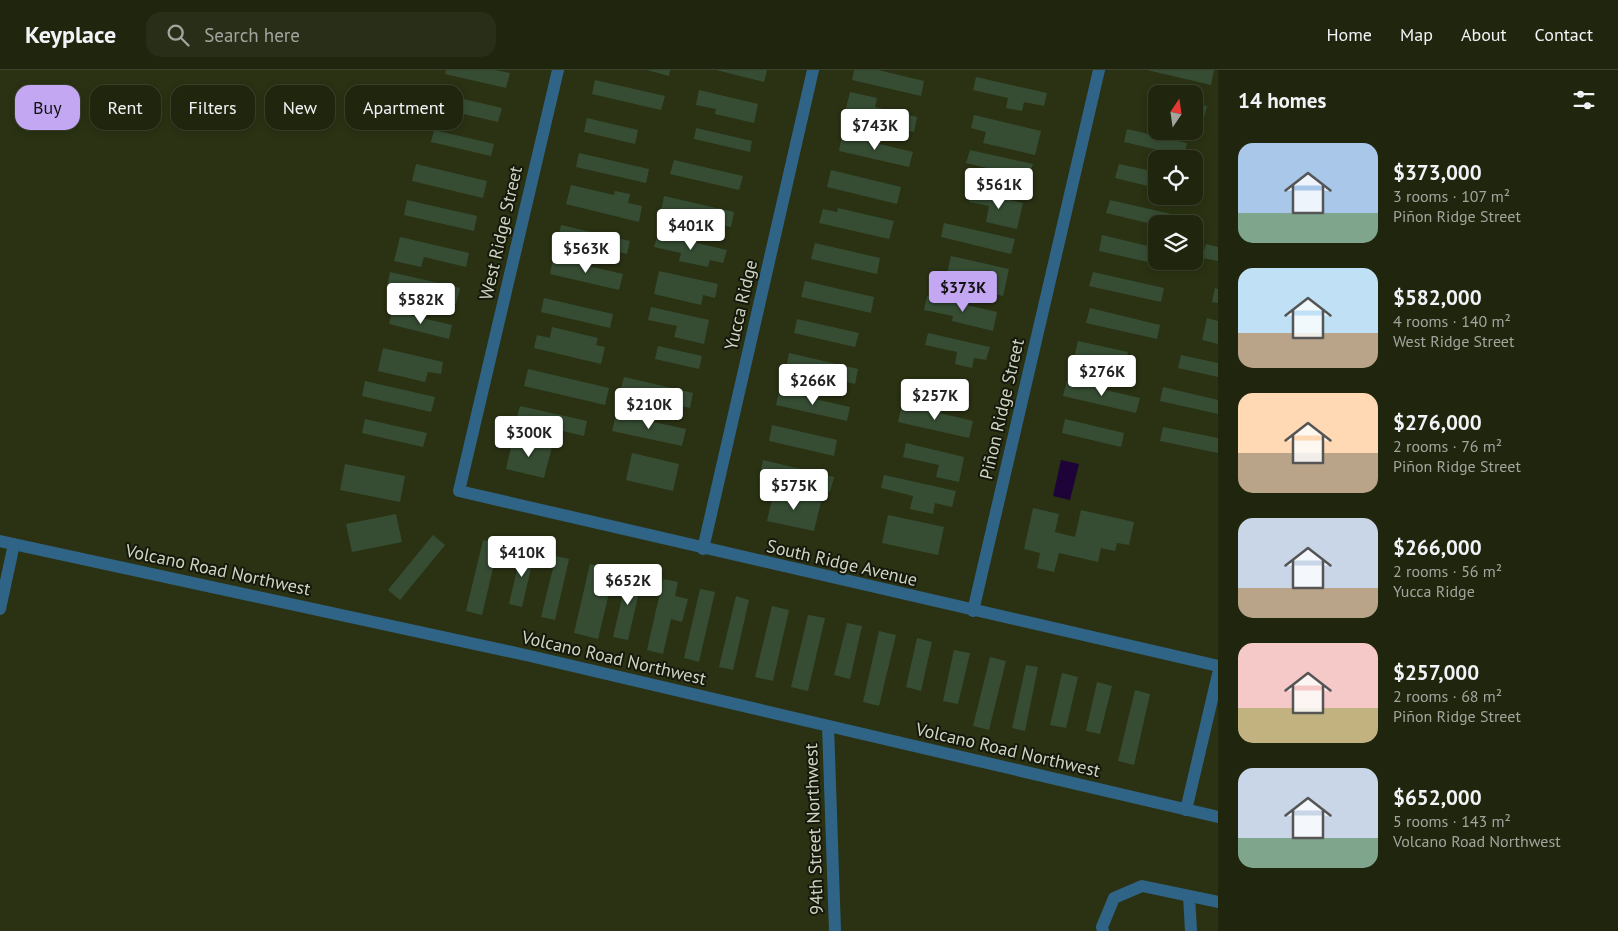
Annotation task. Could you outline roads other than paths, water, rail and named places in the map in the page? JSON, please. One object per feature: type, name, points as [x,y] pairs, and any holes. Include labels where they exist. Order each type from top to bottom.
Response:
[{"type":"street","name":"West Ridge Street","points":[[459,491],[558,70]]},
{"type":"street","name":"Yucca Ridge","points":[[703,549],[813,70]]},
{"type":"street","name":"Piñon Ridge Street","points":[[973,611],[1099,70]]},
{"type":"street","name":"South Ridge Avenue","points":[[459,491],[703,549],[1218,666]]},
{"type":"street","name":"Volcano Road Northwest","points":[[0,540],[520,654],[1218,817]]},
{"type":"street","points":[[0,609],[14,544]]},
{"type":"street","points":[[1186,810],[1218,674]]},
{"type":"street","name":"94th Street Northwest","points":[[828,726],[835,931]]},
{"type":"street","points":[[1102,931],[1114,898],[1142,886],[1218,902]]},
{"type":"street","points":[[1189,896],[1191,931]]}]
